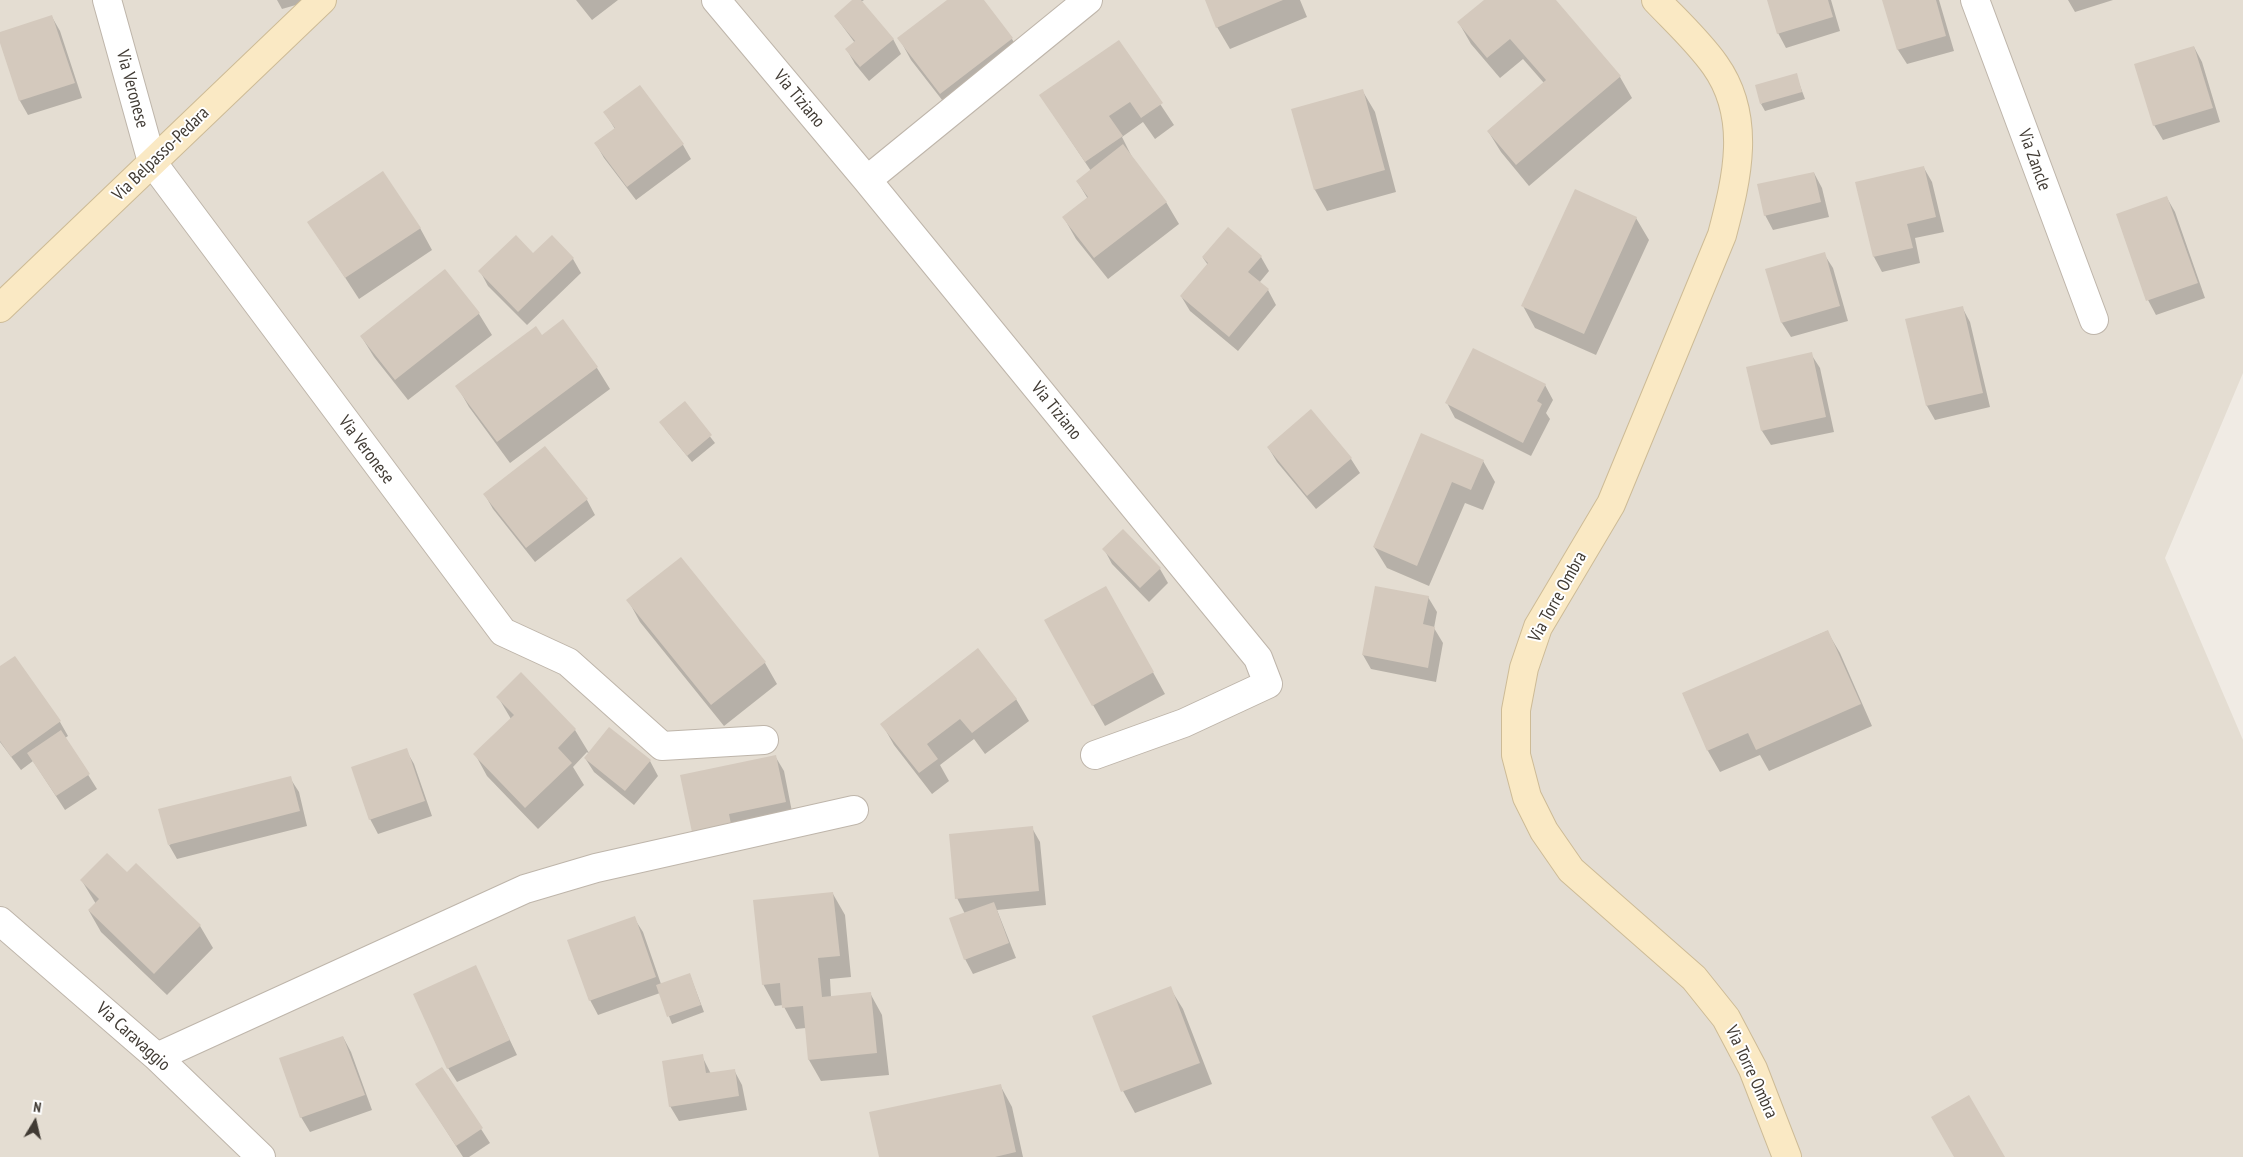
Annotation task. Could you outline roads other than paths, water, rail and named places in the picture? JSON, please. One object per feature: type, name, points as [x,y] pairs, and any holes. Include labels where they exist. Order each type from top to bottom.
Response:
[{"type":"street","name":"Via Veronese","points":[[107,0],[152,162],[502,632],[568,662],[662,746],[764,740]]},
{"type":"street","name":"Via Belpasso-Pedara","points":[[0,308],[322,0]]},
{"type":"street","name":"Via Tiziano","points":[[716,0],[867,180],[1258,658],[1268,684],[1184,723],[1095,755]]},
{"type":"street","points":[[867,180],[1088,0]]},
{"type":"street","name":"Via Torre Ombra","points":[[1656,0],[1693,38],[1716,66],[1727,87],[1738,125],[1739,152],[1732,197],[1722,235],[1611,504],[1538,627],[1524,668],[1516,710],[1516,755],[1527,797],[1544,831],[1571,870],[1694,978],[1726,1018],[1753,1069],[1788,1157]]},
{"type":"street","name":"Via Zancle","points":[[1975,0],[2094,320]]},
{"type":"street","points":[[157,1057],[525,890],[596,868],[854,810]]},
{"type":"street","name":"Via Caravaggio","points":[[0,921],[157,1057],[261,1157]]}]
